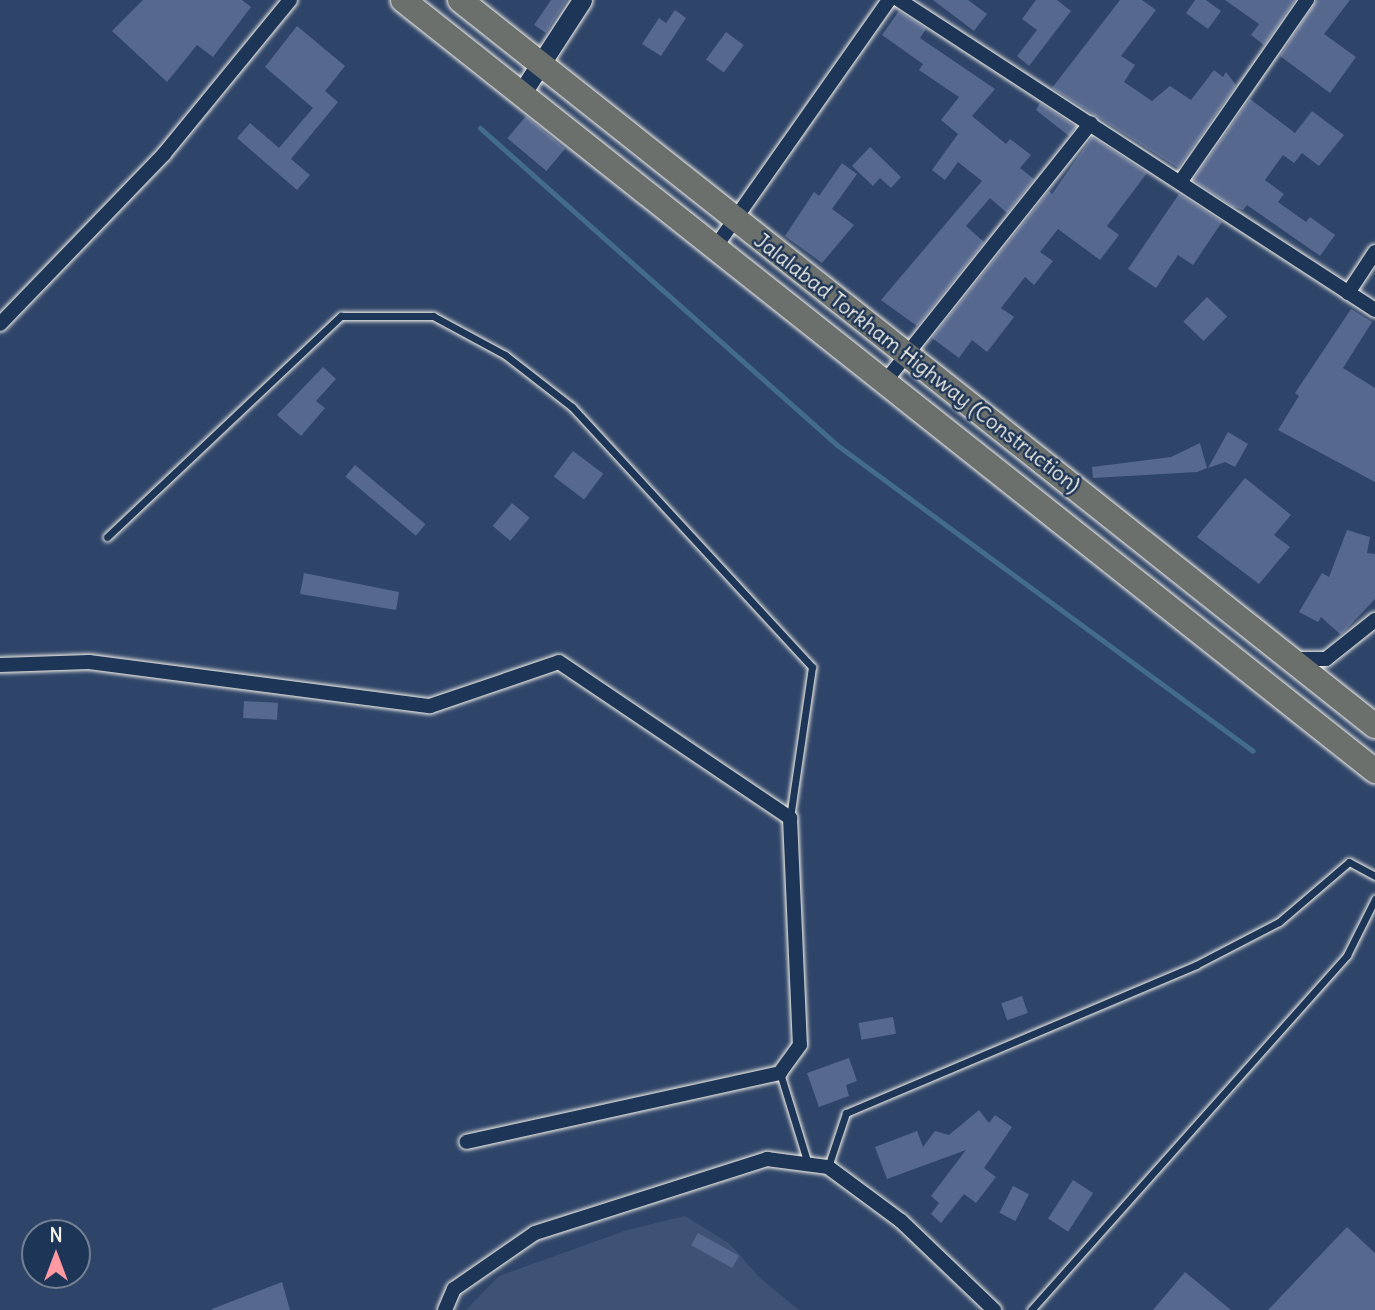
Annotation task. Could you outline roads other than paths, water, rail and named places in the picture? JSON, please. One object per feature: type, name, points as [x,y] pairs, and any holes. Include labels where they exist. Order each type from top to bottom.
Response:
[{"type":"highway","points":[[403,0],[1369,766]]},
{"type":"highway","name":"Jalalabad Torkham Highway (Construction)","points":[[460,0],[1375,726]]},
{"type":"highway","points":[[1171,564],[1200,632]]},
{"type":"street","points":[[0,324],[164,154],[290,0]]},
{"type":"street","points":[[521,94],[582,0]]},
{"type":"street","points":[[714,248],[889,0]]},
{"type":"street","points":[[899,0],[1181,181],[1375,310]]},
{"type":"street","points":[[1181,181],[1307,0]]},
{"type":"street","points":[[884,383],[1091,123]]},
{"type":"street","points":[[1348,293],[1375,252]]},
{"type":"street","points":[[1291,659],[1326,659],[1375,620]]},
{"type":"street","points":[[0,665],[89,662],[430,706],[559,662],[790,818],[800,1045],[780,1073],[466,1142]]},
{"type":"street","points":[[446,1310],[454,1289],[535,1233],[767,1159],[828,1167],[901,1221],[994,1310]]},
{"type":"lane","points":[[107,537],[341,316],[433,316],[505,355],[572,407],[812,667],[790,818]]},
{"type":"lane","points":[[828,1167],[846,1112],[1196,965],[1279,922],[1349,862],[1375,876]]},
{"type":"lane","points":[[1031,1310],[1347,955],[1375,899]]},
{"type":"lane","points":[[780,1073],[808,1164]]},
{"type":"waterway","points":[[480,128],[837,445],[1253,751]]}]
